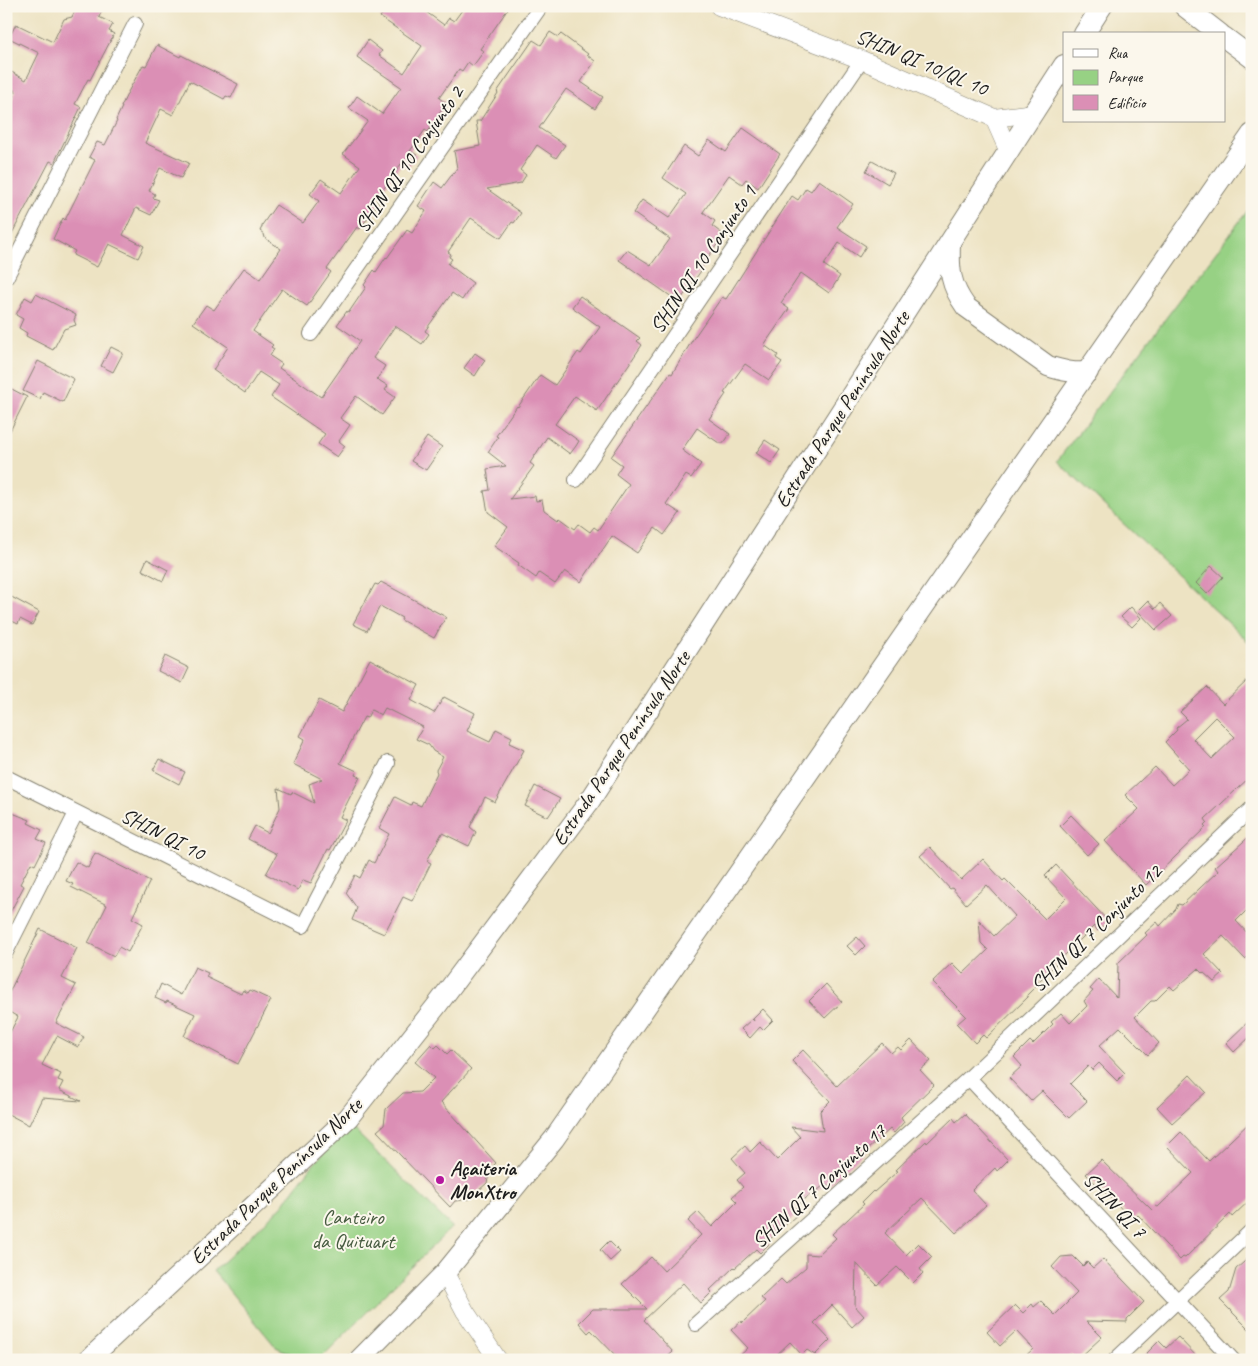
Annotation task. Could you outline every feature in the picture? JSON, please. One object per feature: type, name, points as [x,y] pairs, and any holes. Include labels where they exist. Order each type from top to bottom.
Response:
[{"type":"main road","points":[[1085,32],[1102,6]]},
{"type":"main road","points":[[1184,6],[1217,32]]},
{"type":"main road","points":[[1226,38],[1252,58]]},
{"type":"main road","name":"Estrada Parque Península Norte","points":[[88,1360],[348,1118],[435,1008],[589,802],[1063,67]]},
{"type":"main road","points":[[359,1360],[439,1280],[554,1139],[1252,134]]},
{"type":"main road","points":[[950,244],[949,263],[951,278],[956,294],[966,307],[1048,366],[1074,373],[1088,372]]},
{"type":"street","name":"SHIN QI 10 Conjunto 2","points":[[310,334],[540,6]]},
{"type":"street","name":"SHIN QI 10/QL 10","points":[[719,6],[862,60],[994,118],[1034,113]]},
{"type":"street","points":[[6,278],[135,24]]},
{"type":"street","name":"SHIN QI 10 Conjunto 1","points":[[576,480],[862,60]]},
{"type":"street","name":"SHIN QI 10/QL 10","points":[[994,118],[1009,152]]},
{"type":"street","name":"SHIN QI 10","points":[[6,777],[303,926],[388,763]]},
{"type":"street","name":"SHIN QI 7 Conjunto 12","points":[[969,1078],[1252,808]]},
{"type":"street","points":[[6,952],[76,812]]},
{"type":"street","name":"SHIN QI 7","points":[[969,1078],[1233,1360]]},
{"type":"street","name":"SHIN QI 7 Conjunto 17","points":[[696,1324],[969,1078]]},
{"type":"street","points":[[1114,1360],[1252,1230]]},
{"type":"street","points":[[439,1280],[465,1311],[498,1360]]},
{"type":"green space","points":[[1252,205],[1252,645],[1057,461]]},
{"type":"green space","name":"Canteiro da Quituart","points":[[349,1125],[452,1227],[319,1360],[304,1360],[276,1347],[213,1271],[282,1206],[312,1166]]},
{"type":"building","points":[[77,6],[104,6],[99,17],[113,24],[109,31],[114,34],[75,104],[81,107],[54,163],[50,161],[6,245],[6,110],[16,91],[6,86],[6,69],[26,80],[39,53],[9,38],[16,24],[53,42],[64,19],[72,17]]},
{"type":"building","points":[[388,6],[418,6],[444,25],[449,18],[454,21],[465,6],[510,6],[480,49],[484,51],[473,66],[468,62],[462,71],[459,69],[439,98],[446,103],[428,132],[425,130],[410,151],[417,155],[408,167],[401,164],[380,194],[377,201],[379,202],[360,229],[357,227],[327,269],[331,272],[307,306],[282,289],[253,331],[273,345],[271,347],[274,349],[270,356],[282,364],[279,368],[321,397],[360,341],[337,325],[347,311],[349,312],[366,287],[364,285],[374,270],[376,272],[407,230],[412,233],[426,211],[418,206],[434,182],[442,188],[457,168],[454,151],[480,146],[476,121],[480,121],[497,92],[533,40],[541,45],[550,32],[558,37],[561,34],[588,54],[595,61],[581,82],[603,97],[595,109],[566,89],[539,128],[565,145],[556,158],[537,145],[520,170],[526,175],[521,183],[487,189],[521,213],[501,238],[471,218],[448,252],[451,254],[449,257],[452,259],[448,264],[473,283],[462,300],[452,293],[425,331],[429,334],[422,344],[395,326],[373,358],[385,366],[377,379],[388,386],[385,390],[395,397],[382,415],[356,396],[340,418],[350,425],[339,441],[345,446],[337,457],[318,444],[325,434],[271,397],[279,385],[259,372],[245,393],[213,370],[228,347],[193,323],[206,305],[214,310],[244,268],[260,279],[281,249],[265,238],[264,234],[260,231],[276,205],[303,223],[319,201],[310,194],[321,179],[341,193],[360,166],[343,154],[368,121],[349,108],[357,96],[382,114],[401,87],[357,57],[368,40],[382,51],[379,55],[404,73],[422,46],[380,17]]},
{"type":"building","points":[[157,45],[238,84],[231,98],[226,96],[224,99],[190,81],[173,115],[161,109],[145,143],[189,163],[181,178],[160,168],[149,191],[155,194],[153,198],[159,200],[151,215],[136,208],[123,235],[144,246],[138,258],[109,244],[97,267],[73,255],[75,251],[53,239],[63,218],[65,220],[95,160],[89,157],[97,142],[105,145],[128,92],[143,65],[146,66]]},
{"type":"building","points":[[743,128],[780,154],[758,188],[746,179],[742,184],[729,175],[703,212],[715,221],[712,226],[724,235],[679,302],[619,260],[627,250],[651,265],[670,239],[633,213],[642,200],[669,218],[686,194],[663,178],[684,146],[698,156],[709,140],[726,152]]},
{"type":"building","points":[[872,161],[894,173],[888,184],[866,171]]},
{"type":"building","points":[[819,180],[853,204],[837,227],[866,246],[859,257],[839,243],[824,265],[840,276],[829,293],[801,273],[781,303],[789,309],[764,345],[778,355],[776,358],[782,362],[769,380],[745,364],[724,393],[726,394],[709,419],[730,434],[724,443],[719,443],[697,428],[682,450],[701,464],[691,478],[686,475],[666,504],[680,513],[664,535],[655,528],[637,553],[612,536],[581,582],[565,571],[555,584],[539,573],[536,578],[518,565],[519,563],[494,546],[508,527],[488,512],[484,491],[490,490],[487,469],[506,466],[488,452],[498,437],[496,436],[540,375],[555,385],[578,352],[581,354],[600,327],[572,307],[580,296],[640,338],[637,341],[642,345],[597,411],[575,396],[555,424],[579,441],[576,446],[570,454],[547,437],[530,463],[534,466],[510,499],[535,496],[536,501],[542,500],[544,510],[558,520],[560,518],[575,529],[579,524],[590,532],[594,527],[598,530],[629,484],[616,474],[622,465],[611,457],[670,373],[672,374],[722,297],[726,299],[792,196],[798,200],[806,188],[811,191]]},
{"type":"building","points":[[36,294],[76,315],[74,320],[76,325],[64,329],[53,350],[26,336],[27,333],[19,328],[23,319],[16,315],[25,297],[32,301]]},
{"type":"building","points":[[111,347],[123,353],[113,372],[101,366]]},
{"type":"building","points":[[475,353],[485,360],[475,376],[464,368]]},
{"type":"building","points":[[38,361],[74,379],[63,402],[43,392],[40,399],[23,391]]},
{"type":"building","points":[[6,386],[27,397],[6,439]]},
{"type":"building","points":[[427,437],[442,447],[426,470],[411,461]]},
{"type":"building","points":[[765,440],[780,450],[771,463],[756,453]]},
{"type":"building","points":[[147,559],[168,570],[163,581],[142,570]]},
{"type":"building","points":[[1211,566],[1223,577],[1207,594],[1196,583]]},
{"type":"building","points":[[381,582],[446,617],[434,638],[380,606],[367,631],[353,624],[375,584],[378,585]]},
{"type":"building","points":[[6,594],[39,612],[32,625],[20,619],[18,624],[6,618]]},
{"type":"building","points":[[1148,601],[1155,609],[1160,603],[1172,616],[1156,630],[1138,611]]},
{"type":"building","points":[[1131,607],[1141,618],[1132,627],[1121,617]]},
{"type":"building","points":[[165,656],[189,668],[182,683],[158,671]]},
{"type":"building","points":[[370,659],[419,685],[411,700],[434,713],[444,697],[475,713],[467,731],[490,742],[496,729],[512,737],[509,743],[524,750],[495,802],[485,797],[470,827],[476,832],[469,846],[442,833],[427,861],[431,863],[412,901],[403,897],[384,934],[352,920],[357,908],[346,893],[355,875],[360,878],[369,860],[374,863],[389,834],[379,828],[395,797],[411,805],[412,802],[421,806],[437,773],[436,770],[443,757],[433,751],[429,745],[416,739],[423,727],[385,708],[381,715],[371,710],[367,718],[364,717],[340,763],[357,771],[355,775],[360,777],[340,817],[346,820],[330,850],[328,849],[311,883],[303,880],[298,890],[266,874],[277,854],[248,839],[255,826],[268,833],[280,808],[278,788],[291,794],[292,792],[314,803],[309,784],[322,779],[293,764],[305,739],[300,736],[319,700],[342,712]]},
{"type":"building","points":[[1252,676],[1252,775],[1205,819],[1207,822],[1204,825],[1206,827],[1146,885],[1105,841],[1139,809],[1125,795],[1155,767],[1172,785],[1189,769],[1165,742],[1177,730],[1176,728],[1187,719],[1180,712],[1207,687],[1223,704]],"holes":[[[1215,717],[1235,737],[1212,759],[1193,739]]]},
{"type":"building","points":[[159,759],[185,772],[179,784],[153,770]]},
{"type":"building","points":[[535,786],[560,799],[548,817],[525,806]]},
{"type":"building","points":[[10,812],[30,820],[28,823],[42,830],[37,839],[46,843],[35,865],[31,863],[20,884],[24,886],[6,920],[6,819]]},
{"type":"building","points":[[1071,815],[1099,844],[1087,855],[1060,826]]},
{"type":"building","points":[[1252,834],[1252,905],[1236,921],[1252,938],[1252,953],[1245,959],[1223,936],[1204,954],[1223,974],[1214,982],[1198,969],[1174,990],[1170,986],[1155,1001],[1151,1001],[1135,1017],[1159,1043],[1148,1055],[1120,1027],[1099,1046],[1125,1073],[1117,1081],[1099,1063],[1092,1070],[1088,1066],[1070,1084],[1087,1101],[1069,1118],[1042,1091],[1031,1101],[1009,1078],[1022,1066],[1014,1057],[1030,1041],[1033,1044],[1061,1013],[1070,1023],[1087,1006],[1084,1001],[1093,991],[1090,989],[1099,979],[1117,998],[1118,963],[1147,935],[1145,933],[1157,922],[1160,926],[1176,909],[1178,904],[1182,905],[1218,871],[1215,867]]},
{"type":"building","points":[[930,847],[961,880],[983,859],[1003,881],[1005,879],[1045,919],[1066,898],[1045,876],[1056,865],[1108,921],[1098,931],[1094,926],[1037,983],[1027,995],[1028,997],[986,1038],[983,1035],[975,1043],[957,1024],[966,1016],[932,982],[952,963],[963,974],[988,950],[981,943],[979,920],[994,936],[1015,916],[987,885],[966,904],[920,856]]},
{"type":"building","points":[[95,853],[150,881],[132,918],[143,924],[128,952],[119,947],[114,956],[88,943],[107,905],[71,887],[73,884],[66,881],[76,862],[88,868]]},
{"type":"building","points":[[40,929],[77,948],[62,978],[76,985],[56,1023],[84,1037],[78,1047],[57,1036],[42,1065],[61,1074],[58,1080],[63,1082],[59,1090],[81,1101],[42,1098],[29,1125],[6,1113],[6,1040],[18,1017],[6,1010],[6,999]]},
{"type":"building","points":[[857,937],[865,946],[856,955],[847,946]]},
{"type":"building","points":[[195,967],[208,973],[206,977],[241,994],[243,990],[248,993],[250,990],[271,1000],[238,1064],[184,1036],[195,1014],[167,1001],[166,1003],[155,998],[161,984],[181,995]]},
{"type":"building","points":[[826,984],[842,1002],[825,1018],[809,1001]]},
{"type":"building","points":[[763,1009],[773,1020],[763,1030],[760,1027],[750,1038],[741,1029],[752,1019],[754,1021],[753,1019]]},
{"type":"building","points":[[1252,1018],[1252,1035],[1234,1052],[1226,1043]]},
{"type":"building","points":[[911,1040],[931,1061],[920,1070],[934,1085],[901,1117],[904,1122],[894,1133],[890,1129],[833,1181],[829,1187],[826,1183],[816,1192],[815,1190],[794,1209],[799,1213],[769,1240],[771,1242],[760,1253],[756,1249],[734,1267],[710,1290],[712,1292],[701,1303],[683,1283],[644,1320],[673,1352],[664,1360],[620,1360],[591,1330],[588,1333],[579,1323],[593,1309],[647,1309],[622,1284],[651,1257],[664,1271],[701,1235],[688,1221],[698,1212],[712,1227],[737,1202],[732,1197],[743,1187],[737,1180],[745,1173],[732,1158],[745,1146],[750,1152],[760,1142],[777,1160],[800,1137],[791,1127],[823,1131],[820,1111],[830,1101],[792,1061],[803,1050],[837,1086],[882,1043],[891,1053],[898,1047],[901,1050]]},
{"type":"building","points":[[431,1044],[435,1048],[438,1045],[447,1054],[451,1050],[471,1069],[441,1102],[496,1163],[490,1169],[487,1183],[469,1199],[455,1201],[450,1207],[377,1131],[384,1125],[386,1109],[403,1093],[420,1092],[434,1078],[415,1062]]},
{"type":"building","points":[[1190,1075],[1206,1092],[1172,1123],[1157,1107]]},
{"type":"building","points":[[965,1114],[1008,1160],[997,1171],[995,1168],[972,1190],[986,1205],[956,1233],[922,1198],[885,1233],[906,1255],[918,1243],[932,1257],[920,1269],[923,1273],[913,1283],[897,1267],[877,1285],[856,1263],[855,1306],[864,1316],[852,1327],[832,1305],[814,1323],[830,1340],[815,1355],[807,1350],[802,1355],[790,1342],[771,1360],[735,1360],[748,1348],[731,1330],[741,1321],[742,1323],[765,1301],[761,1298],[781,1279],[786,1284],[806,1267],[806,1254],[818,1255],[836,1238],[832,1234],[864,1204],[862,1202],[873,1191],[898,1171],[896,1170],[926,1141],[927,1143],[953,1118],[956,1122]]},
{"type":"building","points":[[1252,1120],[1252,1198],[1232,1217],[1230,1214],[1185,1258],[1183,1257],[1180,1260],[1138,1215],[1133,1220],[1086,1174],[1101,1160],[1152,1210],[1156,1206],[1158,1207],[1193,1173],[1167,1146],[1181,1132],[1209,1161]]},
{"type":"building","points":[[609,1241],[620,1252],[610,1261],[600,1250]]},
{"type":"building","points":[[1252,1255],[1252,1332],[1220,1300],[1229,1292],[1236,1269]]},
{"type":"building","points":[[1073,1256],[1083,1266],[1087,1262],[1093,1268],[1103,1259],[1144,1302],[1127,1319],[1127,1322],[1086,1321],[1102,1337],[1077,1360],[1071,1354],[1065,1360],[1021,1360],[1033,1349],[1016,1331],[1000,1346],[987,1332],[1015,1305],[1023,1313],[1032,1304],[1034,1307],[1041,1301],[1055,1315],[1077,1293],[1052,1267],[1061,1257]]},
{"type":"building","points":[[1178,1337],[1200,1360],[1140,1360],[1159,1341],[1166,1348]]},
{"type":"place","name":"Açaiteria MonXtro","points":[[440,1180]]}]
